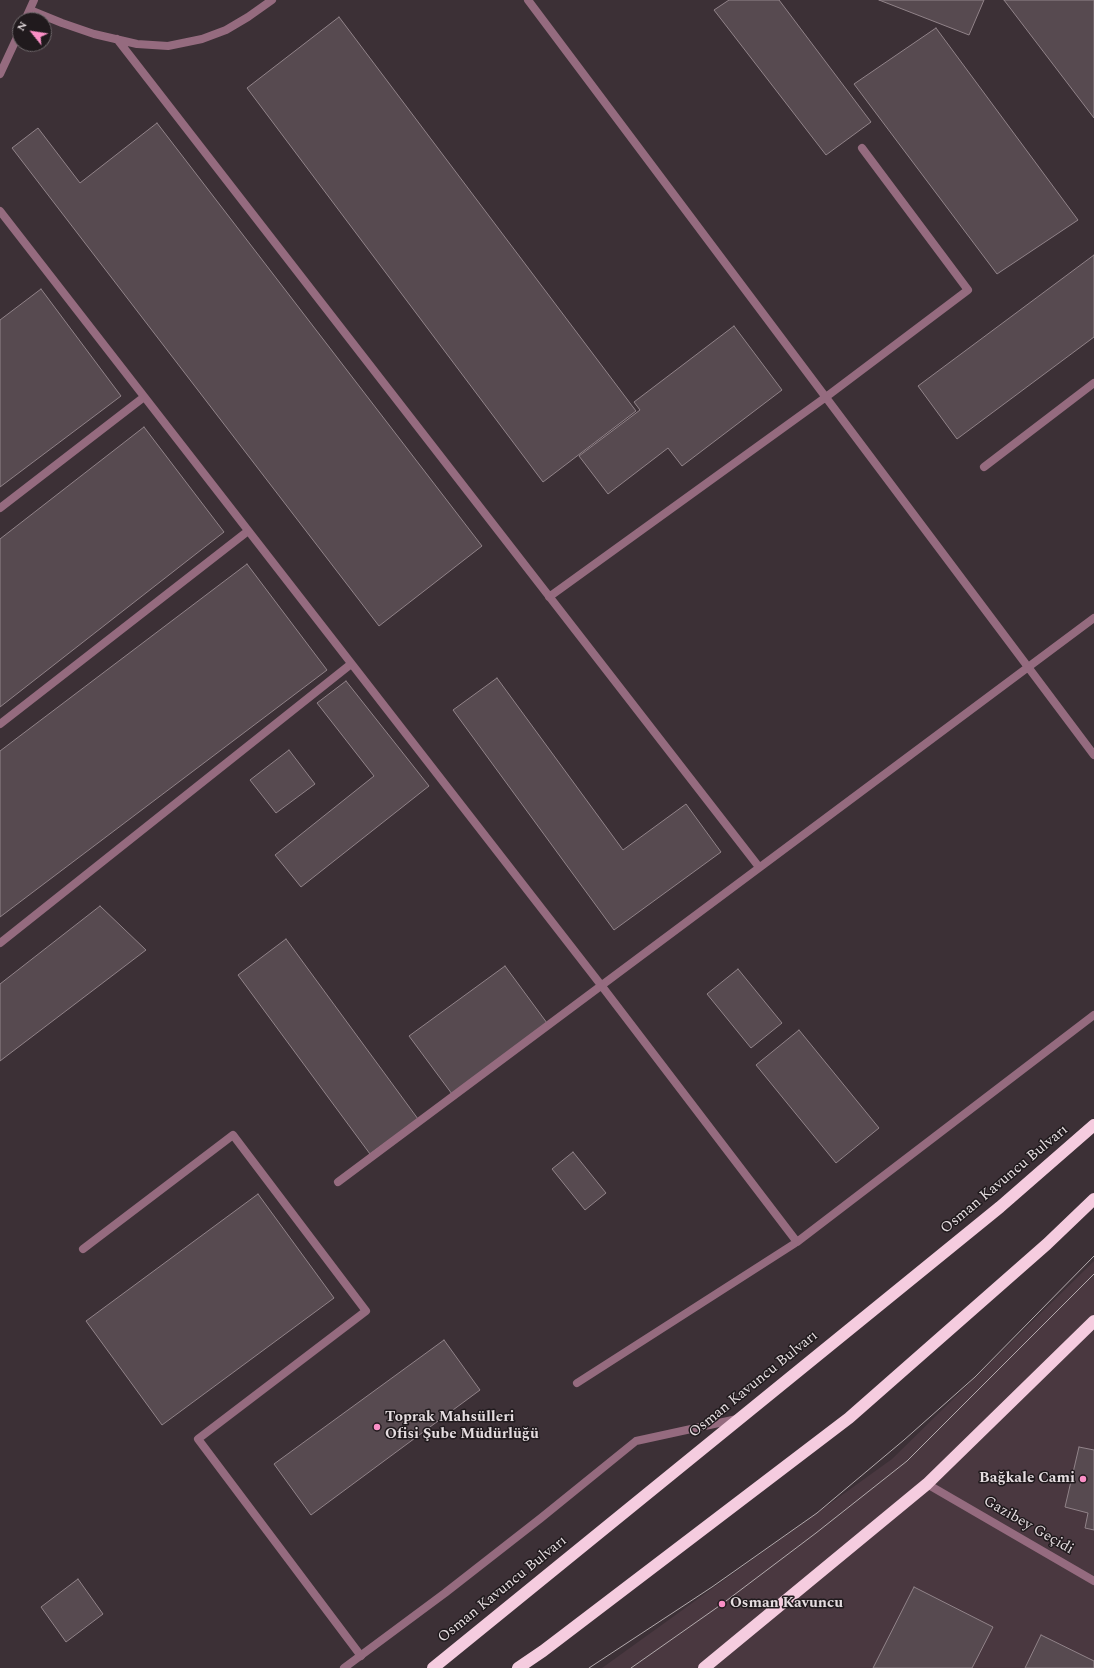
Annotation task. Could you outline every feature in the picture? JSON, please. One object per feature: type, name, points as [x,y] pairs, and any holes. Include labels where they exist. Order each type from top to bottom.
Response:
[{"type":"highway","name":"Osman Kavuncu Bulvarı","points":[[433,1668],[1000,1206],[1094,1125]]},
{"type":"highway","points":[[518,1668],[549,1647],[849,1418],[1041,1249],[1094,1199]]},
{"type":"highway","points":[[704,1668],[927,1484],[1094,1320]]},
{"type":"street","points":[[34,0],[30,10],[62,23],[117,39],[151,46],[185,44],[226,30],[248,18],[272,0]]},
{"type":"street","points":[[528,0],[1094,755]]},
{"type":"street","points":[[117,39],[759,868]]},
{"type":"street","points":[[0,74],[12,48]]},
{"type":"street","points":[[549,597],[826,397],[968,290],[862,148]]},
{"type":"street","points":[[0,211],[601,985],[797,1242]]},
{"type":"street","points":[[984,467],[1094,383]]},
{"type":"street","points":[[0,508],[144,397]]},
{"type":"street","points":[[0,724],[248,531]]},
{"type":"street","points":[[338,1182],[1094,618]]},
{"type":"street","points":[[0,943],[351,664]]},
{"type":"street","points":[[577,1383],[797,1242],[1094,1015]]},
{"type":"street","points":[[83,1249],[233,1135],[366,1312],[198,1439],[361,1656]]},
{"type":"street","points":[[344,1668],[523,1532],[636,1441],[738,1419]]},
{"type":"street","name":"Gazibey Geçidi","points":[[927,1484],[1094,1581]]},
{"type":"shaded area","points":[[1094,1261],[1094,1668],[602,1668],[892,1459]]},
{"type":"building","points":[[729,0],[779,0],[871,122],[826,155],[714,10]]},
{"type":"building","points":[[879,0],[984,0],[969,35]]},
{"type":"building","points":[[1004,0],[1094,0],[1094,118]]},
{"type":"building","points":[[339,17],[636,411],[543,482],[247,88]]},
{"type":"building","points":[[936,28],[1078,220],[997,274],[854,84]]},
{"type":"building","points":[[157,123],[482,546],[379,626],[12,148],[38,128],[80,183]]},
{"type":"building","points":[[1094,255],[1094,337],[957,439],[918,386]]},
{"type":"building","points":[[41,289],[121,396],[0,487],[0,320]]},
{"type":"building","points":[[734,326],[782,390],[682,466],[668,448],[608,494],[579,456],[640,410],[634,402]]},
{"type":"building","points":[[144,427],[224,532],[0,707],[0,539]]},
{"type":"building","points":[[247,564],[327,670],[0,917],[0,751]]},
{"type":"building","points":[[497,678],[623,850],[686,804],[721,852],[614,930],[453,710]]},
{"type":"building","points":[[346,681],[429,786],[301,887],[275,855],[374,776],[317,703]]},
{"type":"building","points":[[289,750],[315,784],[276,813],[250,780]]},
{"type":"building","points":[[100,906],[146,950],[0,1061],[0,984]]},
{"type":"building","points":[[286,939],[418,1119],[370,1154],[238,975]]},
{"type":"building","points":[[505,966],[547,1023],[452,1094],[409,1036]]},
{"type":"building","points":[[738,969],[782,1023],[751,1048],[707,994]]},
{"type":"building","points":[[799,1030],[879,1128],[836,1163],[756,1065]]},
{"type":"building","points":[[573,1152],[606,1193],[585,1210],[552,1169]]},
{"type":"building","points":[[258,1194],[334,1298],[162,1425],[86,1321]]},
{"type":"building","name":"Toprak Mahsülleri Ofisi Şube Müdürlüğü","points":[[444,1340],[480,1390],[311,1515],[274,1464]]},
{"type":"building","name":"Bağkale Cami","points":[[1079,1447],[1094,1450],[1094,1530],[1085,1528],[1088,1513],[1065,1507]]},
{"type":"building","points":[[78,1579],[103,1614],[66,1642],[41,1607]]},
{"type":"building","points":[[914,1587],[993,1627],[972,1668],[873,1668]]},
{"type":"building","points":[[1041,1635],[1094,1661],[1094,1668],[1025,1668]]},
{"type":"tram line","points":[[589,1668],[712,1587],[817,1513],[904,1440],[975,1377],[1094,1256]]},
{"type":"tram line","points":[[631,1668],[722,1604],[816,1533],[907,1461],[1094,1274]]},
{"type":"place","name":"Toprak Mahsülleri Ofisi Şube Müdürlüğü","points":[[377,1427]]},
{"type":"place","name":"Bağkale Cami","points":[[1083,1479]]},
{"type":"place","name":"Osman Kavuncu","points":[[722,1604]]}]
